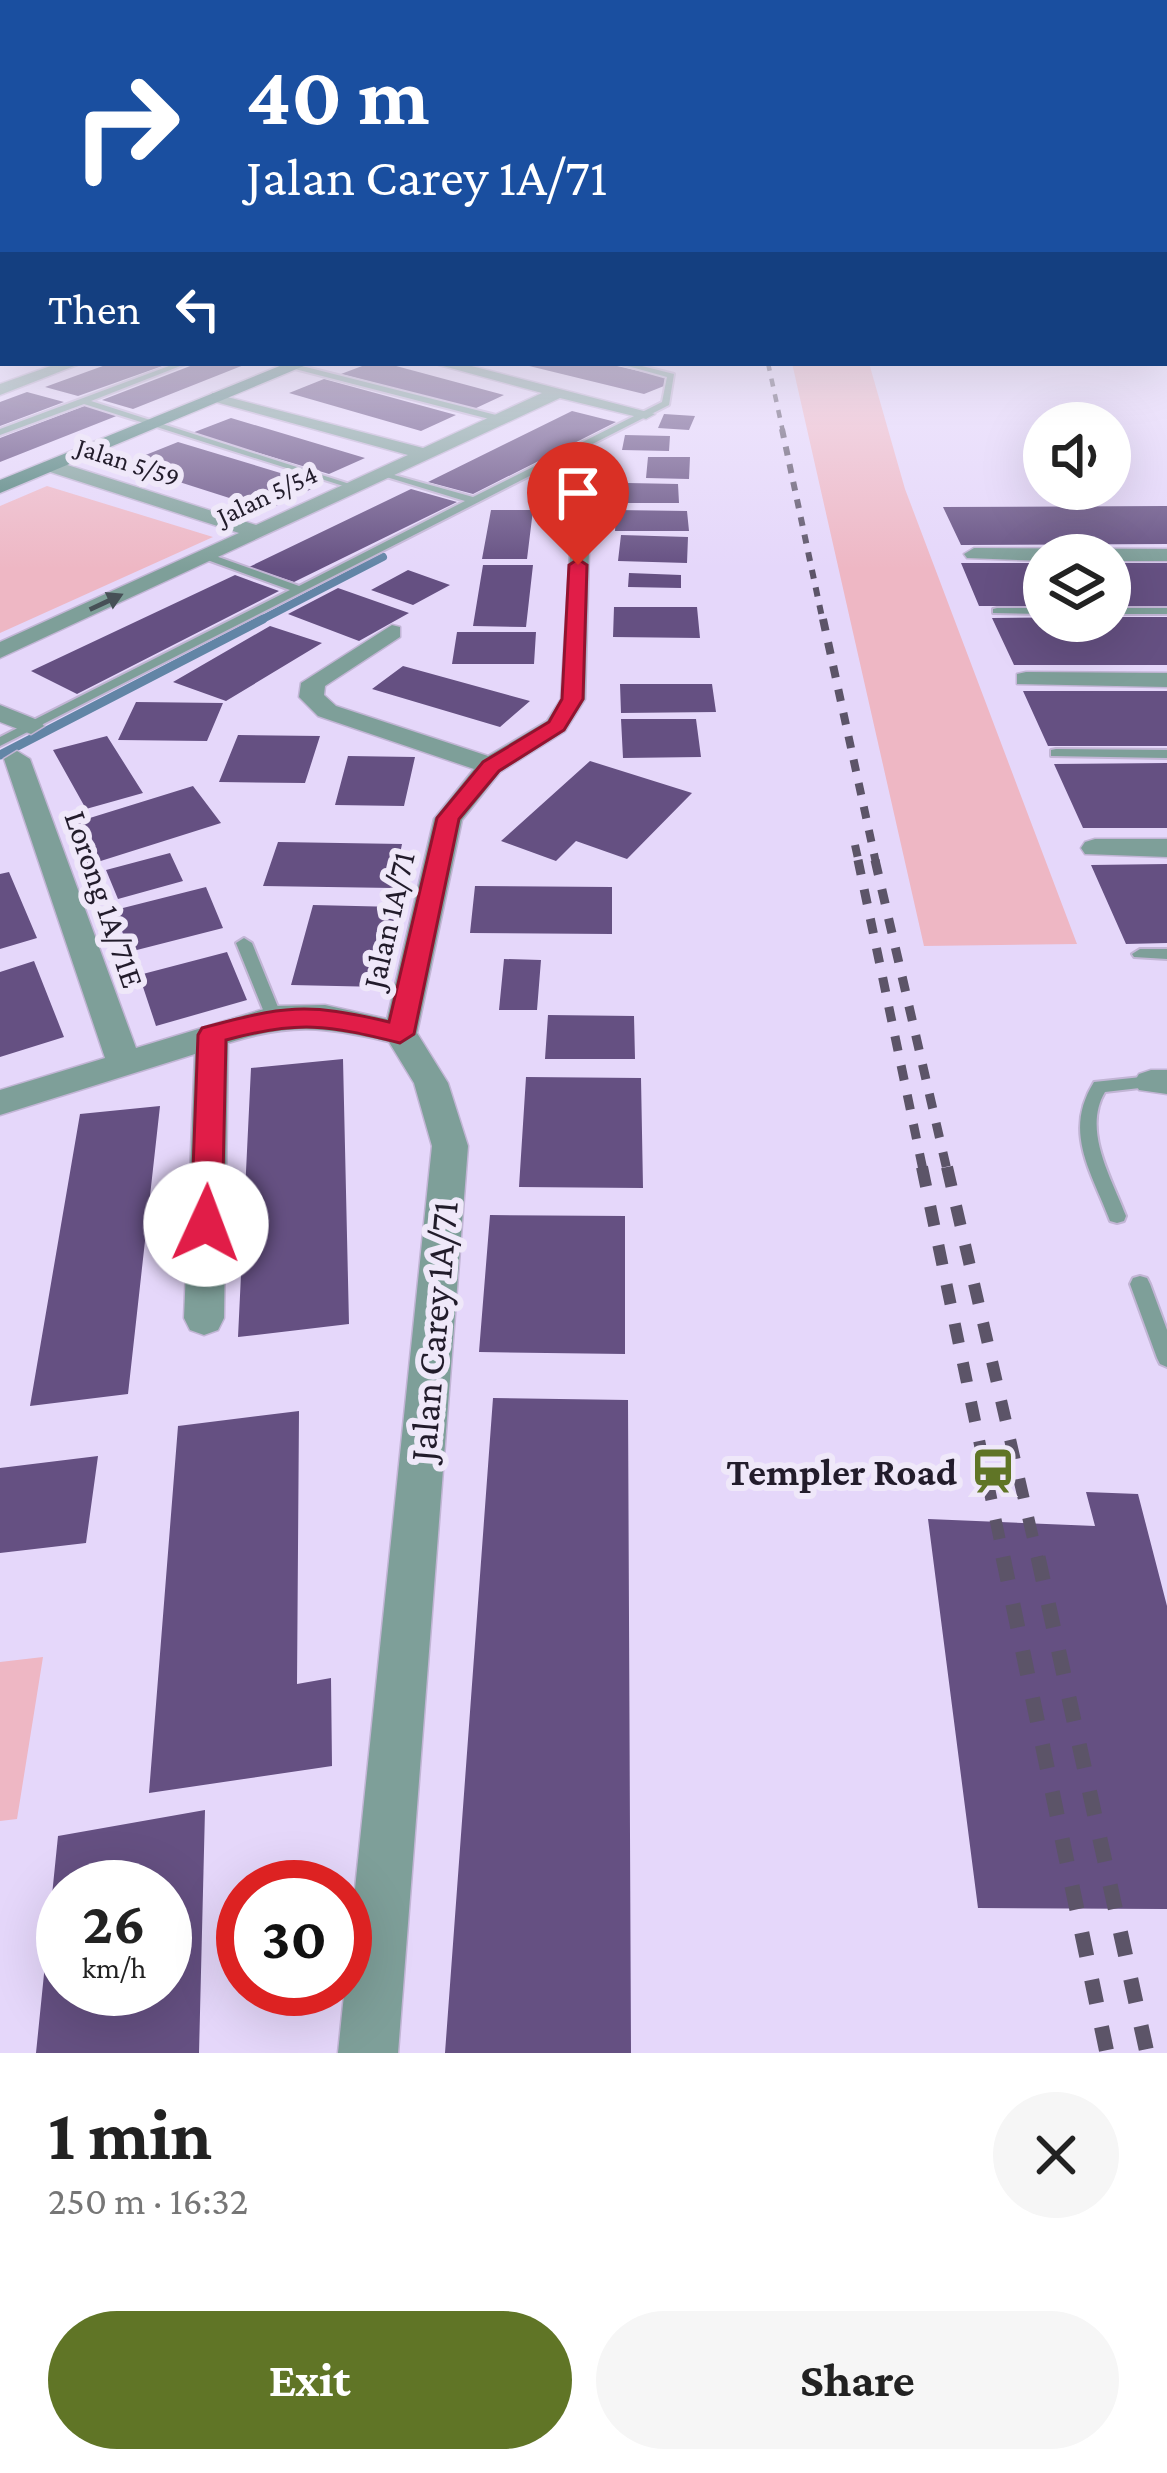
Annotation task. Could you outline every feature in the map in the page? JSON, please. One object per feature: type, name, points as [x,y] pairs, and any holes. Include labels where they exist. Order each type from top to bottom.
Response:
[{"type":"street","points":[[0,390],[36,377]]},
{"type":"street","points":[[0,487],[268,377]]},
{"type":"street","points":[[497,377],[646,414]]},
{"type":"street","name":"Jalan 5/54","points":[[0,651],[559,392]]},
{"type":"street","points":[[218,398],[425,454]]},
{"type":"street","name":"Jalan 5/59","points":[[51,466],[257,532]]},
{"type":"street","name":"Jalan 1A/71","points":[[400,1034],[448,818],[491,766],[556,726],[573,699],[582,475]]},
{"type":"street","points":[[974,554],[1167,555]]},
{"type":"street","points":[[392,632],[313,682],[311,697],[327,711],[491,766]]},
{"type":"street","points":[[1026,679],[1167,680]]},
{"type":"street","points":[[0,713],[31,726]]},
{"type":"street","name":"Lorong 1A/71E","points":[[9,750],[124,1063]]},
{"type":"street","points":[[1095,848],[1167,848]]},
{"type":"street","points":[[0,1103],[274,1017],[325,1016],[400,1034]]},
{"type":"street","name":"Jalan Carey 1A/71","points":[[368,2053],[450,1146],[431,1083],[400,1034]]},
{"type":"street","points":[[204,1318],[212,1035]]},
{"type":"lane","points":[[0,432],[148,377]]},
{"type":"lane","points":[[345,377],[501,419]]},
{"type":"lane","points":[[9,750],[31,726],[646,414],[667,402],[671,377]]},
{"type":"lane","points":[[84,401],[353,488]]},
{"type":"lane","points":[[383,473],[475,501]]},
{"type":"lane","points":[[206,556],[301,590]]},
{"type":"lane","points":[[997,611],[1023,611]]},
{"type":"lane","points":[[1131,611],[1167,611]]},
{"type":"lane","points":[[1056,753],[1167,754]]},
{"type":"lane","points":[[244,943],[274,1017]]},
{"type":"lane","points":[[1140,954],[1167,955]]},
{"type":"lane","points":[[1117,1216],[1084,1120],[1088,1100],[1100,1086],[1159,1082]]},
{"type":"lane","points":[[1140,1284],[1167,1358]]},
{"type":"shaded area","points":[[795,377],[873,377],[905,489],[1077,944],[924,946]]},
{"type":"shaded area","points":[[47,486],[213,537],[0,633],[0,506]]},
{"type":"shaded area","points":[[43,1657],[17,1819],[0,1821],[0,1662]]},
{"type":"building","points":[[73,377],[132,377],[78,396],[45,387]]},
{"type":"building","points":[[162,377],[214,377],[133,409],[102,400]]},
{"type":"building","points":[[352,377],[436,377],[504,395],[474,409]]},
{"type":"building","points":[[573,377],[665,377],[664,386],[644,394]]},
{"type":"building","points":[[324,379],[456,415],[421,431],[289,393]]},
{"type":"building","points":[[27,392],[64,402],[0,426],[0,402]]},
{"type":"building","points":[[87,405],[119,415],[0,462],[0,438]]},
{"type":"building","points":[[572,411],[616,422],[473,494],[428,482]]},
{"type":"building","points":[[664,414],[695,416],[689,430],[658,428]]},
{"type":"building","points":[[231,418],[365,458],[329,474],[192,433]]},
{"type":"building","points":[[625,435],[670,436],[669,451],[622,450]]},
{"type":"building","points":[[178,442],[320,485],[267,510],[123,464]]},
{"type":"building","points":[[648,457],[690,457],[689,479],[646,478]]},
{"type":"building","points":[[628,483],[678,484],[679,503],[628,503]]},
{"type":"building","points":[[411,489],[457,502],[294,582],[249,567]]},
{"type":"building","points":[[1131,506],[1167,506],[1167,544],[1131,544],[1131,534],[1023,534],[1023,545],[961,545],[943,507],[1131,510]]},
{"type":"building","points":[[491,510],[533,510],[527,559],[482,559]]},
{"type":"building","points":[[616,510],[687,511],[689,531],[615,531]]},
{"type":"building","points":[[621,535],[688,537],[687,563],[618,561]]},
{"type":"building","points":[[961,563],[1023,563],[1023,606],[979,606]]},
{"type":"building","points":[[1131,563],[1167,563],[1167,606],[1131,606]]},
{"type":"building","points":[[483,565],[533,565],[526,627],[473,626]]},
{"type":"building","points":[[408,570],[450,585],[413,605],[371,590]]},
{"type":"building","points":[[629,573],[681,575],[681,588],[628,587]]},
{"type":"building","points":[[235,575],[279,591],[77,694],[31,671]]},
{"type":"building","points":[[338,588],[409,613],[359,641],[288,614]]},
{"type":"building","points":[[614,607],[697,607],[700,638],[613,637]]},
{"type":"building","points":[[1131,617],[1167,617],[1167,665],[1014,665],[992,618],[1023,618],[1023,642],[1131,642]]},
{"type":"building","points":[[270,626],[322,643],[226,701],[173,682]]},
{"type":"building","points":[[457,632],[536,632],[534,664],[452,664]]},
{"type":"building","points":[[403,666],[530,701],[500,727],[372,689]]},
{"type":"building","points":[[620,684],[712,684],[716,712],[621,713]]},
{"type":"building","points":[[1023,691],[1167,691],[1167,746],[1048,746]]},
{"type":"building","points":[[136,702],[223,703],[207,741],[118,740]]},
{"type":"building","points":[[621,719],[696,719],[701,757],[623,758]]},
{"type":"building","points":[[238,735],[320,736],[305,783],[219,782]]},
{"type":"building","points":[[107,736],[143,793],[86,809],[53,750]]},
{"type":"building","points":[[348,756],[415,757],[404,806],[335,805]]},
{"type":"building","points":[[590,761],[692,793],[627,859],[576,841],[556,861],[501,841]]},
{"type":"building","points":[[1167,763],[1167,828],[1083,828],[1054,764]]},
{"type":"building","points":[[193,786],[221,823],[88,865],[64,826]]},
{"type":"building","points":[[278,842],[402,844],[393,888],[263,886]]},
{"type":"building","points":[[170,853],[183,881],[118,899],[106,870]]},
{"type":"building","points":[[1167,864],[1167,943],[1126,944],[1091,865]]},
{"type":"building","points":[[9,872],[37,938],[0,949],[0,874]]},
{"type":"building","points":[[475,886],[612,887],[612,934],[470,933]]},
{"type":"building","points":[[206,887],[223,928],[129,952],[115,910]]},
{"type":"building","points":[[313,905],[398,907],[382,987],[291,985]]},
{"type":"building","points":[[227,952],[247,1000],[156,1026],[139,975]]},
{"type":"building","points":[[504,959],[541,960],[537,1010],[499,1010]]},
{"type":"building","points":[[34,961],[64,1037],[0,1057],[0,972]]},
{"type":"building","points":[[548,1015],[634,1016],[635,1059],[545,1059]]},
{"type":"building","points":[[343,1059],[349,1324],[238,1337],[251,1068]]},
{"type":"building","points":[[526,1077],[641,1078],[643,1188],[519,1187]]},
{"type":"building","points":[[160,1106],[128,1394],[30,1406],[80,1114]]},
{"type":"building","points":[[490,1215],[625,1216],[625,1354],[479,1352]]},
{"type":"building","points":[[493,1398],[628,1400],[631,2053],[445,2053]]},
{"type":"building","points":[[299,1411],[297,1684],[331,1678],[332,1766],[149,1793],[178,1426]]},
{"type":"building","points":[[98,1456],[86,1543],[0,1553],[0,1468]]},
{"type":"building","points":[[1086,1492],[1138,1494],[1167,1606],[1167,1909],[978,1908],[928,1519],[1095,1526]]},
{"type":"building","points":[[205,1810],[199,2053],[36,2053],[40,2016],[192,2016],[192,1860],[56,1860],[58,1836]]},
{"type":"waterway","points":[[257,622],[383,557]]},
{"type":"waterway","points":[[0,755],[263,619]]},
{"type":"railway","points":[[771,377],[783,432]]},
{"type":"railway","points":[[782,429],[823,622]]},
{"type":"railway","points":[[823,619],[876,863]]},
{"type":"railway","points":[[855,845],[859,863]]},
{"type":"railway","points":[[858,860],[923,1170]]},
{"type":"railway","points":[[875,860],[947,1170]]},
{"type":"railway","points":[[922,1167],[1004,1560]]},
{"type":"railway","points":[[947,1167],[1038,1560]]},
{"type":"railway","points":[[1003,1557],[1107,2053]]},
{"type":"railway","points":[[1038,1557],[1147,2053]]},
{"type":"place","name":"Templer Road","points":[[993,1471]]},
{"type":"route","points":[[206,1224],[212,1035],[274,1017],[325,1016],[400,1034],[448,818],[491,766],[556,726],[573,699],[578,565]]}]
